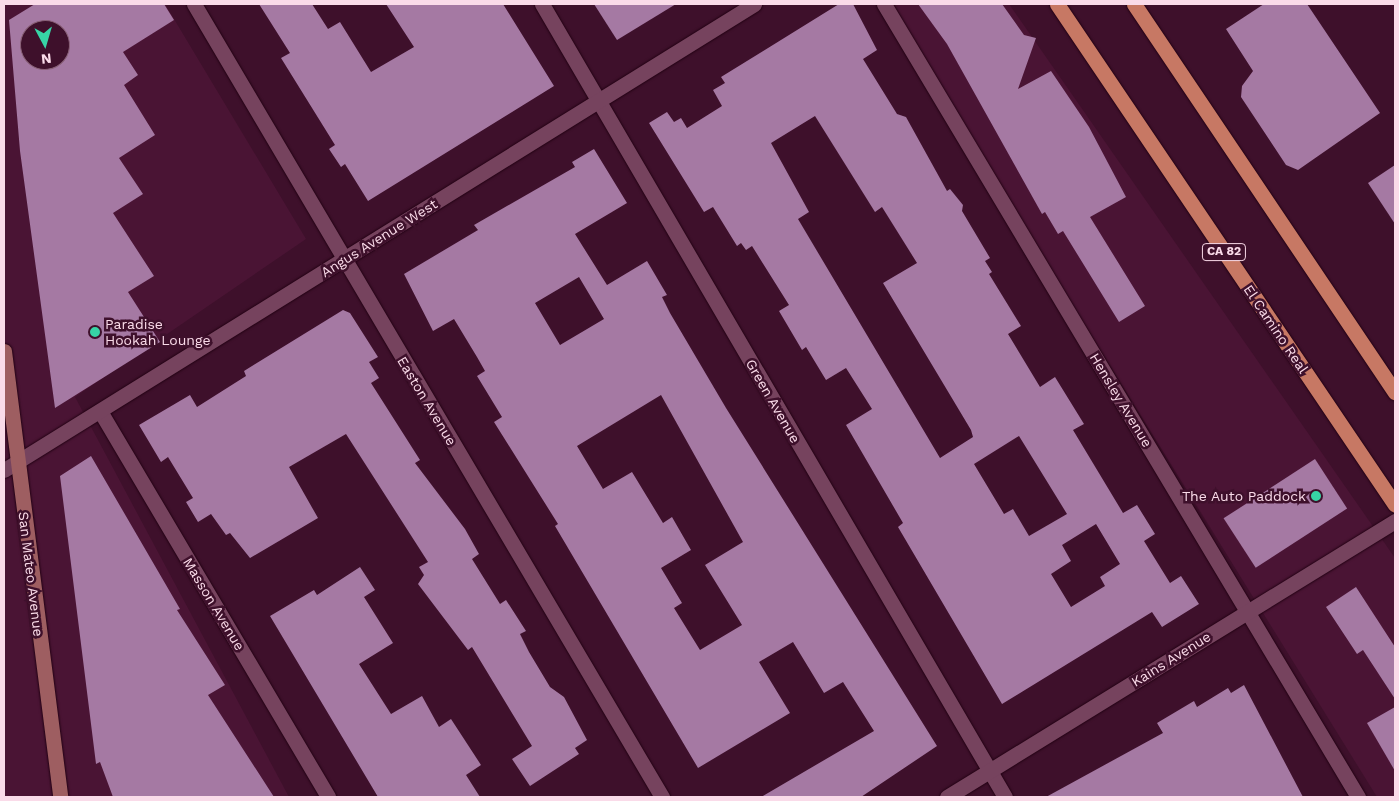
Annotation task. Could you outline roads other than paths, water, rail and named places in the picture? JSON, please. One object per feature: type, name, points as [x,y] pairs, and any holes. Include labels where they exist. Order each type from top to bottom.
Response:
[{"type":"main road","name":"El Camino Real","points":[[1057,4],[1395,505]]},
{"type":"main road","points":[[1134,4],[1395,392]]},
{"type":"street","name":"Easton Avenue","points":[[194,4],[662,797]]},
{"type":"street","name":"Green Avenue","points":[[542,4],[1004,797]]},
{"type":"street","name":"Angus Avenue West","points":[[4,470],[754,4]]},
{"type":"street","name":"Hensley Avenue","points":[[884,4],[1358,797]]},
{"type":"street","name":"San Mateo Avenue","points":[[4,351],[60,797]]},
{"type":"street","name":"Masson Avenue","points":[[100,411],[328,797]]},
{"type":"street","name":"Kains Avenue","points":[[947,797],[1395,521]]},
{"type":"place","name":"Paradise Hookah Lounge","points":[[95,332]]},
{"type":"place","name":"The Auto Paddock","points":[[1316,496]]}]
